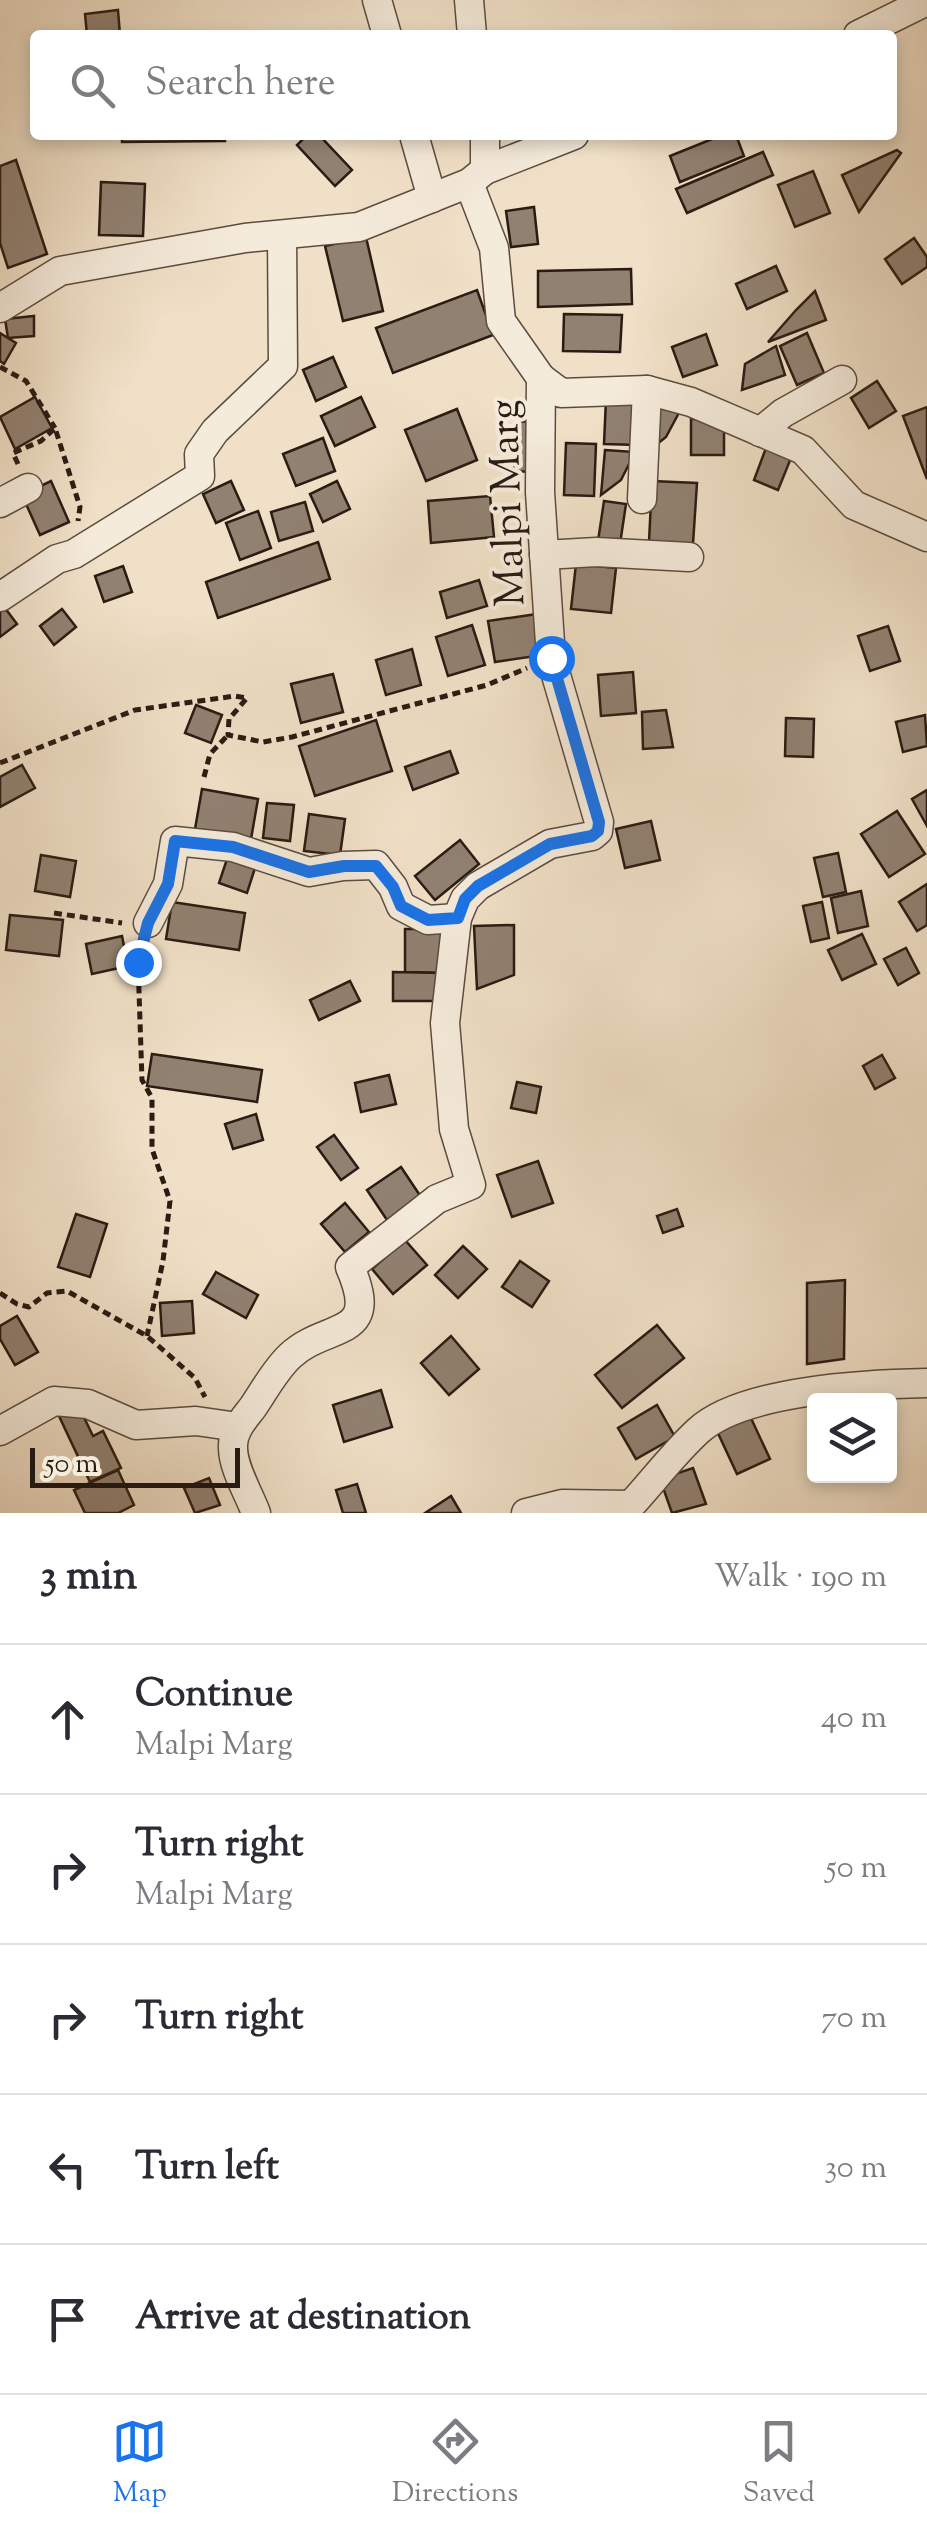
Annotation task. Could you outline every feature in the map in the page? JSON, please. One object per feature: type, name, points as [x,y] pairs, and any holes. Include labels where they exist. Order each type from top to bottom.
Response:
[{"type":"street","points":[[378,0],[386,30]]},
{"type":"street","points":[[469,0],[472,30]]},
{"type":"street","points":[[868,30],[927,1]]},
{"type":"street","points":[[415,140],[432,198]]},
{"type":"street","points":[[477,176],[485,140]]},
{"type":"street","points":[[0,308],[60,271],[172,250],[359,227],[562,140]]},
{"type":"street","name":"Malpi Marg","points":[[458,918],[465,899],[490,878],[550,844],[592,836],[598,831],[599,822],[551,658],[540,492],[542,378],[501,321],[494,248],[477,176]]},
{"type":"street","points":[[0,597],[57,559],[74,554],[200,476],[199,454],[215,431],[283,366],[282,235]]},
{"type":"street","points":[[542,378],[561,393],[647,390],[691,402],[803,450],[854,505],[927,538]]},
{"type":"street","points":[[760,432],[782,413],[842,380]]},
{"type":"street","points":[[642,499],[647,390]]},
{"type":"street","points":[[0,502],[28,488]]},
{"type":"street","points":[[544,555],[596,552],[689,557]]},
{"type":"street","points":[[148,923],[168,884],[175,841],[233,847],[309,872],[376,866],[393,887],[401,906],[428,920],[458,918],[445,1024],[454,1128],[470,1185],[437,1199],[350,1267],[361,1294],[361,1308],[344,1330],[290,1356],[228,1425]]},
{"type":"street","points":[[526,1513],[562,1504],[632,1505],[700,1428],[752,1403],[855,1384],[927,1383]]},
{"type":"street","points":[[0,1430],[54,1401],[88,1404],[136,1425],[182,1421],[228,1425]]},
{"type":"street","points":[[228,1425],[232,1453],[256,1513]]},
{"type":"path","points":[[0,367],[26,381],[55,428]]},
{"type":"path","points":[[228,735],[263,742],[292,737],[487,685],[551,658]]},
{"type":"path","points":[[0,763],[135,710],[235,696],[247,698],[229,720],[228,735],[210,754],[204,777]]},
{"type":"path","points":[[54,913],[148,923],[138,962],[142,1080],[152,1098],[152,1149],[170,1201],[163,1261],[147,1336]]},
{"type":"path","points":[[0,1293],[29,1307],[47,1293],[67,1291],[147,1336],[194,1378],[228,1425]]},
{"type":"building","points":[[118,10],[120,30],[87,30],[85,14]]},
{"type":"building","points":[[122,140],[225,140],[225,141]]},
{"type":"building","points":[[302,140],[324,140],[352,170],[335,186],[297,145]]},
{"type":"building","points":[[710,140],[738,140],[744,156],[680,182],[670,156]]},
{"type":"building","points":[[897,150],[901,153],[859,212],[842,175]]},
{"type":"building","points":[[763,152],[773,175],[687,213],[676,189]]},
{"type":"building","points":[[16,160],[47,254],[8,268],[0,243],[0,166]]},
{"type":"building","points":[[813,171],[830,213],[795,227],[778,185]]},
{"type":"building","points":[[101,182],[145,184],[143,236],[99,235]]},
{"type":"building","points":[[534,207],[538,244],[511,247],[506,211]]},
{"type":"building","points":[[366,237],[383,311],[343,321],[325,246]]},
{"type":"building","points":[[914,238],[927,257],[927,267],[902,284],[885,259]]},
{"type":"building","points":[[776,266],[787,291],[747,309],[736,284]]},
{"type":"building","points":[[631,269],[632,304],[538,307],[538,271]]},
{"type":"building","points":[[477,290],[493,335],[393,373],[376,328]]},
{"type":"building","points":[[815,291],[826,320],[768,342],[796,310]]},
{"type":"building","points":[[564,314],[622,315],[620,352],[563,351]]},
{"type":"building","points":[[34,316],[34,336],[8,338],[5,319]]},
{"type":"building","points":[[0,333],[16,343],[4,364],[0,361]]},
{"type":"building","points":[[807,333],[824,373],[797,385],[780,346]]},
{"type":"building","points":[[706,334],[717,365],[683,377],[672,347]]},
{"type":"building","points":[[776,346],[785,375],[742,390],[745,364]]},
{"type":"building","points":[[333,357],[346,387],[316,401],[303,370]]},
{"type":"building","points":[[877,381],[896,411],[869,428],[851,398]]},
{"type":"building","points":[[35,397],[52,428],[15,449],[0,417]]},
{"type":"building","points":[[361,397],[375,427],[335,446],[321,416]]},
{"type":"building","points":[[606,399],[639,400],[638,445],[604,444]]},
{"type":"building","points":[[649,407],[681,409],[666,437],[647,452]]},
{"type":"building","points":[[927,407],[927,479],[903,416]]},
{"type":"building","points":[[457,409],[477,460],[426,481],[405,430]]},
{"type":"building","points":[[691,419],[724,419],[724,455],[691,455]]},
{"type":"building","points":[[516,421],[533,422],[531,472],[514,471]]},
{"type":"building","points":[[323,438],[335,471],[296,486],[283,454]]},
{"type":"building","points":[[566,443],[596,444],[594,496],[564,495]]},
{"type":"building","points":[[766,448],[791,458],[778,490],[754,480]]},
{"type":"building","points":[[605,450],[635,452],[621,480],[601,495]]},
{"type":"building","points":[[51,481],[69,522],[40,535],[22,495]]},
{"type":"building","points":[[231,481],[244,510],[216,523],[203,494]]},
{"type":"building","points":[[337,481],[350,509],[323,522],[310,494]]},
{"type":"building","points":[[652,481],[697,483],[693,544],[649,542]]},
{"type":"building","points":[[490,496],[494,537],[431,543],[428,501]]},
{"type":"building","points":[[604,501],[626,504],[620,544],[598,541]]},
{"type":"building","points":[[305,502],[313,531],[279,541],[271,512]]},
{"type":"building","points":[[258,511],[271,548],[240,560],[226,523]]},
{"type":"building","points":[[318,542],[330,579],[218,618],[206,582]]},
{"type":"building","points":[[576,564],[616,568],[611,613],[571,609]]},
{"type":"building","points":[[123,566],[132,592],[104,602],[95,576]]},
{"type":"building","points":[[479,580],[487,606],[447,618],[440,592]]},
{"type":"building","points":[[0,606],[17,624],[0,637]]},
{"type":"building","points":[[62,609],[76,627],[54,645],[40,626]]},
{"type":"building","points":[[537,614],[543,655],[495,662],[488,621]]},
{"type":"building","points":[[472,625],[485,665],[448,676],[436,637]]},
{"type":"building","points":[[888,626],[900,661],[870,671],[858,636]]},
{"type":"building","points":[[412,649],[421,685],[386,695],[376,660]]},
{"type":"building","points":[[633,672],[636,713],[601,716],[598,675]]},
{"type":"building","points":[[333,674],[343,712],[301,723],[291,684]]},
{"type":"building","points":[[196,705],[222,715],[211,743],[185,733]]},
{"type":"building","points":[[666,710],[673,747],[643,749],[642,712]]},
{"type":"building","points":[[925,715],[927,746],[903,752],[896,722]]},
{"type":"building","points":[[786,718],[814,719],[813,757],[785,756]]},
{"type":"building","points":[[376,720],[392,771],[315,796],[299,746]]},
{"type":"building","points":[[450,751],[458,773],[413,790],[405,767]]},
{"type":"building","points":[[22,765],[35,788],[0,807],[0,777]]},
{"type":"building","points":[[202,789],[258,799],[251,839],[195,829]]},
{"type":"building","points":[[927,790],[927,826],[912,799]]},
{"type":"building","points":[[267,803],[294,805],[290,841],[263,838]]},
{"type":"building","points":[[897,811],[925,854],[889,877],[861,834]]},
{"type":"building","points":[[309,814],[345,819],[340,855],[304,851]]},
{"type":"building","points":[[651,821],[660,860],[625,868],[616,829]]},
{"type":"building","points":[[460,840],[479,864],[435,900],[415,876]]},
{"type":"building","points":[[838,853],[846,892],[823,897],[814,858]]},
{"type":"building","points":[[41,855],[76,861],[70,897],[35,891]]},
{"type":"building","points":[[227,859],[255,868],[247,893],[219,883]]},
{"type":"building","points":[[927,884],[927,925],[917,931],[899,902]]},
{"type":"building","points":[[861,891],[868,926],[838,933],[831,898]]},
{"type":"building","points":[[172,902],[245,913],[239,950],[166,939]]},
{"type":"building","points":[[822,902],[829,938],[811,942],[803,906]]},
{"type":"building","points":[[10,915],[63,920],[59,956],[6,950]]},
{"type":"building","points":[[514,925],[514,975],[477,989],[474,926]]},
{"type":"building","points":[[405,929],[444,929],[443,973],[405,972]]},
{"type":"building","points":[[862,934],[876,964],[842,980],[828,950]]},
{"type":"building","points":[[122,936],[128,966],[92,974],[86,944]]},
{"type":"building","points":[[906,948],[919,973],[898,985],[884,959]]},
{"type":"building","points":[[393,972],[443,973],[443,1001],[393,1001]]},
{"type":"building","points":[[350,981],[360,1001],[319,1020],[310,1000]]},
{"type":"building","points":[[152,1054],[262,1070],[257,1102],[147,1086]]},
{"type":"building","points":[[882,1055],[895,1078],[875,1089],[863,1066]]},
{"type":"building","points":[[389,1075],[396,1104],[361,1112],[355,1083]]},
{"type":"building","points":[[517,1082],[541,1087],[536,1113],[511,1108]]},
{"type":"building","points":[[256,1114],[263,1140],[233,1149],[225,1124]]},
{"type":"building","points":[[334,1135],[358,1168],[341,1180],[317,1147]]},
{"type":"building","points":[[538,1161],[553,1203],[512,1217],[497,1175]]},
{"type":"building","points":[[401,1167],[421,1197],[387,1220],[367,1190]]},
{"type":"building","points":[[345,1203],[369,1232],[345,1252],[321,1224]]},
{"type":"building","points":[[677,1209],[683,1226],[663,1233],[657,1216]]},
{"type":"building","points":[[76,1214],[107,1224],[90,1277],[58,1267]]},
{"type":"building","points":[[405,1240],[427,1265],[393,1294],[372,1269]]},
{"type":"building","points":[[463,1246],[487,1269],[458,1298],[435,1275]]},
{"type":"building","points":[[520,1261],[549,1281],[532,1307],[502,1287]]},
{"type":"building","points":[[216,1272],[258,1295],[246,1318],[203,1294]]},
{"type":"building","points":[[845,1280],[844,1359],[807,1364],[807,1283]]},
{"type":"building","points":[[192,1301],[194,1333],[162,1336],[160,1303]]},
{"type":"building","points":[[17,1316],[38,1352],[15,1365],[0,1339],[0,1326]]},
{"type":"building","points":[[657,1325],[684,1358],[622,1408],[595,1375]]},
{"type":"building","points":[[451,1336],[479,1369],[449,1395],[421,1363]]},
{"type":"building","points":[[381,1390],[392,1427],[344,1442],[333,1405]]},
{"type":"building","points":[[657,1405],[675,1437],[636,1459],[618,1428]]},
{"type":"building","points":[[79,1407],[93,1436],[103,1431],[121,1468],[90,1482],[59,1416]]},
{"type":"building","points":[[750,1416],[770,1459],[737,1474],[717,1431]]},
{"type":"building","points":[[693,1468],[706,1504],[672,1513],[660,1479]]},
{"type":"building","points":[[118,1470],[134,1505],[118,1513],[85,1513],[74,1490]]},
{"type":"building","points":[[209,1478],[220,1505],[195,1513],[184,1488]]},
{"type":"building","points":[[357,1484],[366,1513],[343,1513],[336,1490]]},
{"type":"building","points":[[451,1496],[461,1513],[425,1513]]},
{"type":"route","points":[[138,962],[148,923],[168,884],[175,841],[233,847],[309,872],[376,866],[393,887],[401,906],[428,920],[458,918],[465,899],[478,886],[550,844],[592,836],[598,831],[599,822],[551,658]]}]
